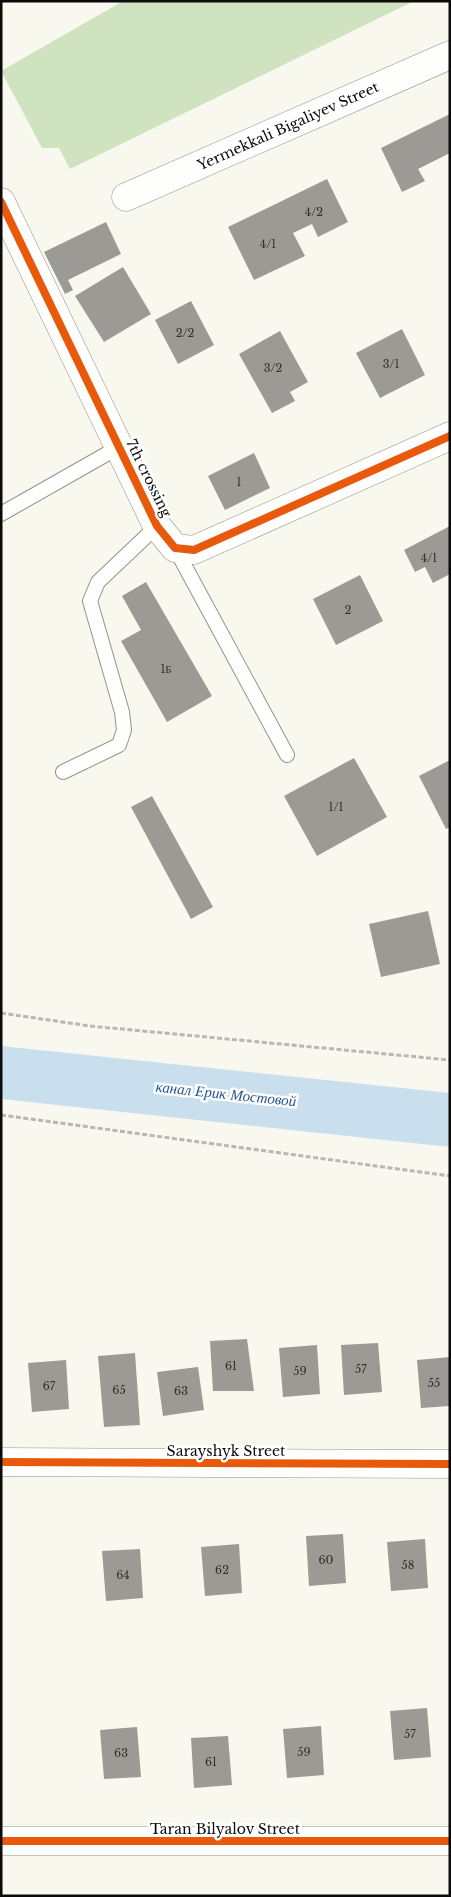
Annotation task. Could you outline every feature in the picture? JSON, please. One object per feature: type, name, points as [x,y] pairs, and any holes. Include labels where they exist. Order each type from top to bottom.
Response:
[{"type":"street","name":"Yermekkali Bigaliyev Street","points":[[126,197],[450,56]]},
{"type":"street","name":"7th crossing","points":[[1,202],[158,526],[175,548]]},
{"type":"street","points":[[175,548],[194,550],[450,436]]},
{"type":"street","name":"Sarayshyk Street","points":[[1,1462],[450,1464]]},
{"type":"street","name":"Taran Bilyalov Street","points":[[1,1842],[450,1841]]},
{"type":"lane","points":[[1,514],[119,447]]},
{"type":"lane","points":[[63,772],[119,745],[124,730],[122,712],[90,601],[98,582],[158,526]]},
{"type":"lane","points":[[175,548],[287,755]]},
{"type":"path","points":[[1,1013],[90,1026],[450,1060]]},
{"type":"path","points":[[1,1115],[450,1176]]},
{"type":"green space","points":[[123,1],[414,1],[70,169],[59,148],[42,148],[1,71]]},
{"type":"water","name":"канал Ерик Мостовой","points":[[1,1046],[450,1093],[450,1147],[1,1099]]},
{"type":"building","points":[[450,114],[450,153],[418,169],[425,181],[402,192],[381,148]]},
{"type":"building","points":[[327,179],[348,222],[318,237],[312,224],[293,233],[305,256],[254,280],[228,227]]},
{"type":"building","points":[[106,222],[121,254],[68,280],[73,290],[65,294],[44,252]]},
{"type":"building","points":[[123,267],[151,314],[104,342],[75,296]]},
{"type":"building","points":[[191,301],[214,345],[178,364],[155,320]]},
{"type":"building","points":[[402,329],[425,375],[380,398],[356,353]]},
{"type":"building","points":[[280,331],[308,382],[290,392],[295,401],[272,413],[239,354]]},
{"type":"building","points":[[254,453],[270,488],[225,510],[208,476]]},
{"type":"building","points":[[450,526],[450,574],[433,583],[425,567],[415,572],[404,550]]},
{"type":"building","points":[[360,575],[383,621],[336,645],[313,599]]},
{"type":"building","points":[[146,582],[212,696],[167,722],[121,641],[141,630],[122,596]]},
{"type":"building","points":[[354,758],[387,817],[317,856],[284,796]]},
{"type":"building","points":[[450,760],[450,827],[446,829],[419,776]]},
{"type":"building","points":[[152,796],[213,907],[191,919],[131,807]]},
{"type":"building","points":[[428,911],[440,964],[381,977],[369,924]]},
{"type":"building","points":[[247,1339],[254,1391],[213,1391],[210,1341]]},
{"type":"building","points":[[378,1343],[382,1392],[344,1395],[341,1345]]},
{"type":"building","points":[[317,1345],[320,1394],[283,1397],[279,1348]]},
{"type":"building","points":[[135,1353],[140,1425],[104,1427],[98,1356]]},
{"type":"building","points":[[450,1357],[450,1406],[421,1408],[417,1360]]},
{"type":"building","points":[[66,1360],[69,1409],[32,1412],[28,1363]]},
{"type":"building","points":[[198,1367],[204,1410],[163,1416],[157,1372]]},
{"type":"building","points":[[343,1534],[346,1583],[309,1586],[306,1536]]},
{"type":"building","points":[[425,1539],[428,1588],[391,1591],[387,1542]]},
{"type":"building","points":[[239,1544],[242,1593],[205,1596],[201,1547]]},
{"type":"building","points":[[140,1549],[143,1598],[106,1601],[102,1551]]},
{"type":"building","points":[[427,1708],[431,1757],[394,1760],[390,1711]]},
{"type":"building","points":[[321,1726],[324,1775],[287,1778],[283,1729]]},
{"type":"building","points":[[137,1727],[141,1777],[104,1779],[100,1730]]},
{"type":"building","points":[[228,1736],[232,1785],[194,1788],[191,1738]]},
{"type":"cycle path","points":[[1,202],[157,526],[175,548],[194,550],[450,436]]},
{"type":"cycle path","points":[[1,1462],[450,1464]]},
{"type":"cycle path","points":[[1,1841],[450,1841]]}]
